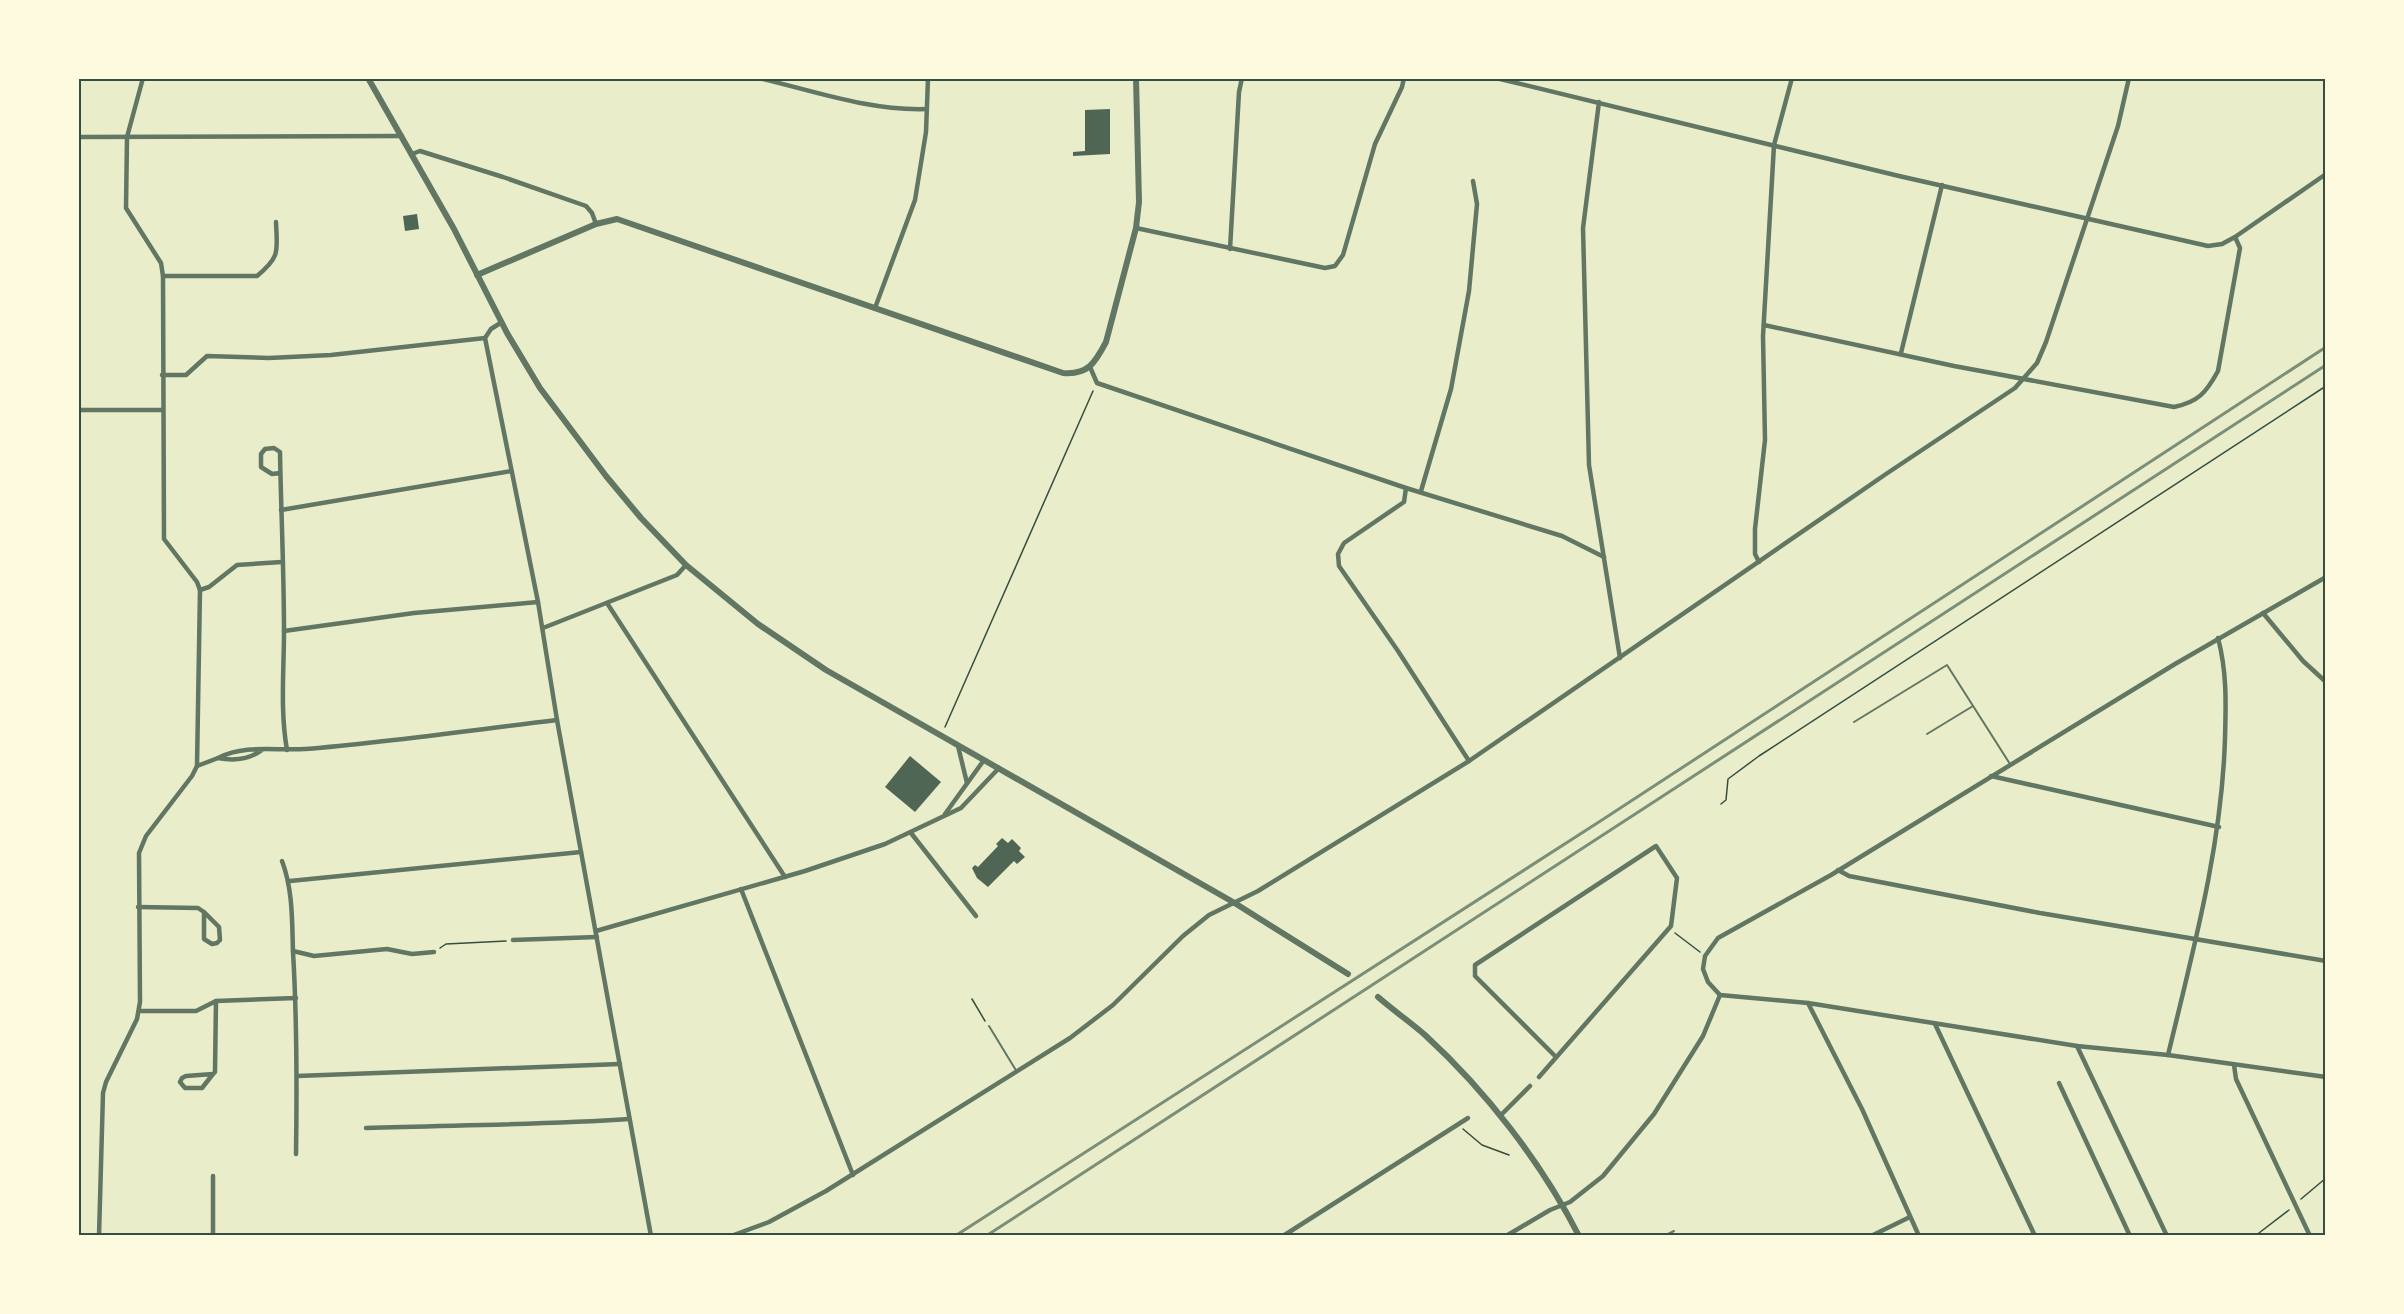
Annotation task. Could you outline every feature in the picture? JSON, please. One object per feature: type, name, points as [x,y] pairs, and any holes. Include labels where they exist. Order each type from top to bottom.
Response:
[{"type":"street","points":[[99,1236],[103,1093],[139,1011],[139,853],[142,842],[192,776],[197,766],[200,590],[197,582],[164,539],[163,276],[161,263],[126,208],[127,137],[143,78]]},
{"type":"street","points":[[368,78],[382,106],[412,153],[507,333],[540,388],[588,453],[641,518],[686,564],[740,610],[826,670],[1233,902],[1348,974]]},
{"type":"street","points":[[762,78],[846,101],[898,109],[927,109]]},
{"type":"street","points":[[875,308],[915,200],[926,132],[928,78]]},
{"type":"street","points":[[477,275],[596,224],[618,219],[1063,373],[1076,374],[1089,367],[1097,359],[1106,342],[1137,228],[1139,202],[1136,78]]},
{"type":"street","points":[[1230,249],[1239,92],[1242,78]]},
{"type":"street","points":[[1137,228],[1325,268],[1335,266],[1343,255],[1375,144],[1404,78]]},
{"type":"street","points":[[1496,78],[2208,246],[2222,244],[2235,237],[2326,174]]},
{"type":"street","points":[[1759,562],[1755,554],[1755,529],[1765,440],[1764,325],[1774,145],[1792,78]]},
{"type":"street","points":[[731,1236],[769,1222],[853,1175],[1017,1072],[1093,1021],[1136,984],[1183,936],[1209,915],[1258,891],[1469,761],[2015,388],[2037,363],[2046,342],[2122,114],[2129,78]]},
{"type":"street","points":[[1599,102],[1582,228],[1588,465],[1620,658]]},
{"type":"street","points":[[78,137],[402,136]]},
{"type":"street","points":[[412,153],[420,151],[437,156],[586,206],[592,213],[596,224]]},
{"type":"street","points":[[1421,491],[1450,389],[1469,291],[1477,204],[1473,181]]},
{"type":"street","points":[[1901,353],[1942,185]]},
{"type":"street","points":[[163,276],[257,276],[270,265],[277,253],[276,222]]},
{"type":"street","points":[[1764,325],[2024,379],[2174,407],[2191,404],[2208,389],[2218,371],[2240,248],[2235,237]]},
{"type":"street","points":[[502,322],[491,329],[485,339],[543,627],[557,720],[651,1236]]},
{"type":"street","points":[[162,375],[186,375],[207,356],[269,358],[331,355],[485,339]]},
{"type":"street","points":[[1089,367],[1096,383],[1406,488],[1562,536],[1604,557]]},
{"type":"street","points":[[78,410],[162,410]]},
{"type":"street","points":[[280,473],[265,472],[261,467],[261,454],[265,449],[274,448],[280,452],[284,631],[283,705],[287,750]]},
{"type":"street","points":[[281,510],[511,471]]},
{"type":"street","points":[[1406,488],[1404,502],[1344,543],[1338,554],[1338,566],[1398,651],[1469,761]]},
{"type":"street","points":[[200,590],[209,587],[237,565],[282,562]]},
{"type":"street","points":[[543,627],[676,575],[686,564]]},
{"type":"street","points":[[2326,577],[2218,638],[1838,870],[1718,938],[1705,956],[1703,969],[1708,982],[1720,995],[1808,1003],[2077,1046],[2168,1055],[2326,1077]]},
{"type":"street","points":[[284,631],[414,613],[538,602]]},
{"type":"street","points":[[607,603],[784,877]]},
{"type":"street","points":[[2263,612],[2303,661],[2326,682]]},
{"type":"street","points":[[2168,1055],[2219,827],[2227,686],[2218,638]]},
{"type":"street","points":[[197,766],[227,753],[252,749],[287,750],[557,720]]},
{"type":"street","points":[[958,746],[967,783]]},
{"type":"street","points":[[944,817],[984,760]]},
{"type":"street","points":[[596,931],[854,856],[910,833],[961,808],[999,768]]},
{"type":"street","points":[[1991,776],[2219,827]]},
{"type":"street","points":[[910,833],[976,916]]},
{"type":"street","points":[[1539,1077],[1556,1058],[1671,926],[1677,878],[1656,846],[1475,965],[1475,976],[1556,1058]]},
{"type":"street","points":[[290,881],[581,852]]},
{"type":"street","points":[[282,861],[290,881],[296,998],[296,1154]]},
{"type":"street","points":[[1838,870],[1849,876],[2029,911],[2326,961]]},
{"type":"street","points":[[741,889],[853,1175]]},
{"type":"street","points":[[138,907],[191,906],[204,912],[219,927],[220,940],[218,943],[212,944],[204,939],[204,912]]},
{"type":"street","points":[[513,940],[597,937]]},
{"type":"street","points":[[293,951],[314,956],[387,949],[412,954],[434,952]]},
{"type":"street","points":[[1506,1236],[1570,1202],[1594,1185],[1648,1121],[1703,1036],[1720,995]]},
{"type":"street","points":[[1378,997],[1425,1035],[1500,1116],[1538,1166],[1579,1236]]},
{"type":"street","points":[[139,1011],[196,1011],[216,1001],[296,998]]},
{"type":"street","points":[[213,1074],[186,1076],[182,1078],[182,1087],[202,1088],[215,1072],[216,1001]]},
{"type":"street","points":[[1808,1003],[1862,1109],[1919,1236]]},
{"type":"street","points":[[1935,1024],[2035,1236]]},
{"type":"street","points":[[2077,1046],[2167,1236]]},
{"type":"street","points":[[297,1076],[620,1064]]},
{"type":"street","points":[[2234,1065],[2236,1079],[2310,1236]]},
{"type":"street","points":[[2059,1083],[2130,1236]]},
{"type":"street","points":[[1500,1116],[1530,1086]]},
{"type":"street","points":[[1283,1236],[1468,1118]]},
{"type":"street","points":[[366,1128],[567,1124],[629,1119]]},
{"type":"street","points":[[213,1176],[213,1236]]},
{"type":"street","points":[[1871,1236],[1910,1217]]},
{"type":"lane","points":[[1854,722],[1947,665],[2010,764]]},
{"type":"lane","points":[[1926,734],[1973,705]]},
{"type":"lane","points":[[989,1026],[1017,1072]]},
{"type":"lane","points":[[1664,1236],[1674,1231]]},
{"type":"path","points":[[944,730],[1096,383]]},
{"type":"path","points":[[1720,804],[1726,800],[1728,779],[1759,756],[2326,386]]},
{"type":"path","points":[[1671,926],[1674,932],[1705,956]]},
{"type":"path","points":[[434,952],[446,944],[513,940]]},
{"type":"path","points":[[972,999],[989,1026]]},
{"type":"path","points":[[1458,1125],[1482,1144],[1509,1155]]},
{"type":"building","points":[[1110,109],[1110,154],[1073,156],[1073,152],[1085,151],[1085,110]]},
{"type":"building","points":[[417,214],[419,229],[405,231],[403,216]]},
{"type":"building","points":[[910,756],[941,782],[915,812],[885,787]]},
{"type":"building","points":[[1002,838],[1008,843],[1012,839],[1021,848],[1019,851],[1025,857],[1017,864],[1014,861],[988,887],[977,878],[972,868],[975,865],[978,867],[998,846],[996,844]]},
{"type":"railway","points":[[955,1236],[1602,820],[2326,347]]},
{"type":"railway","points":[[986,1236],[2326,365]]}]
